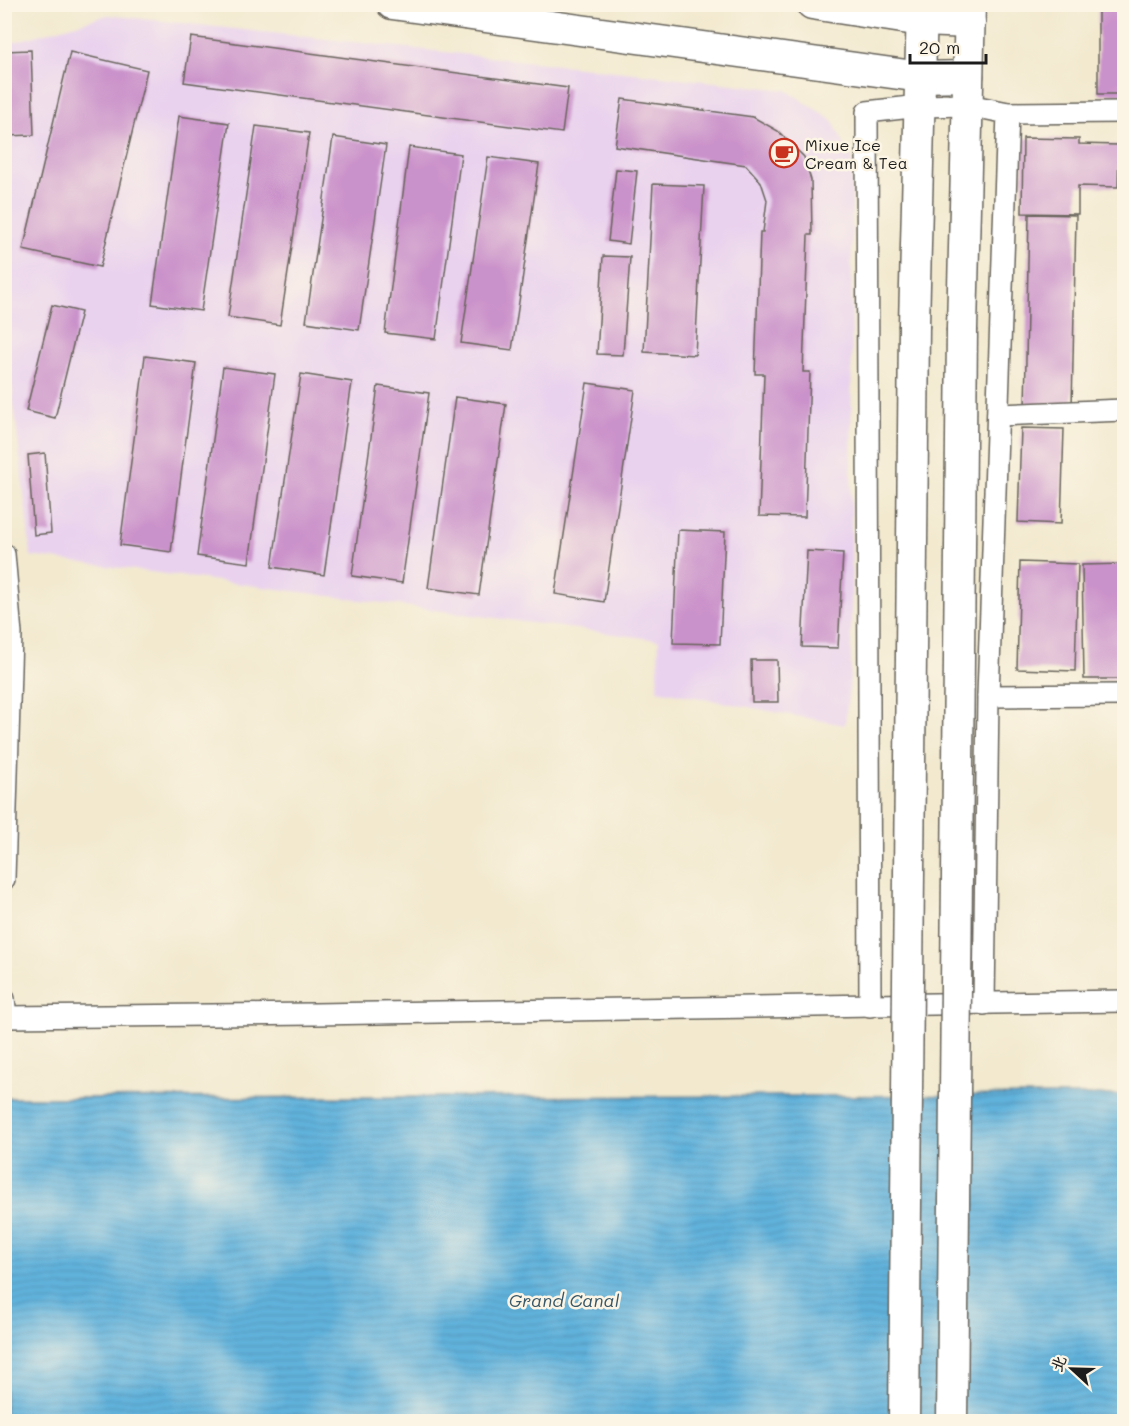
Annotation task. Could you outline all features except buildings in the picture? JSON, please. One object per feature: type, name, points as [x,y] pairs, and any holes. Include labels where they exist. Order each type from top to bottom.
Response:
[{"type":"street","points":[[392,4],[920,92],[1008,113],[1125,112]]},
{"type":"street","points":[[812,4],[922,13],[970,14],[962,329],[952,1422]]},
{"type":"street","points":[[904,1422],[914,326],[922,13]]},
{"type":"street","points":[[870,1006],[867,112],[968,76]]},
{"type":"street","points":[[984,1004],[988,696],[1008,113]]},
{"type":"street","points":[[998,416],[1125,410]]},
{"type":"street","points":[[4,554],[11,634],[4,879]]},
{"type":"street","points":[[988,696],[1125,695]]},
{"type":"street","points":[[5,1011],[870,1006],[1125,1001]]},
{"type":"shaded area","points":[[108,15],[786,90],[832,120],[852,159],[851,670],[845,725],[657,690],[659,640],[31,556],[4,315],[4,45]]},
{"type":"water","name":"Grand Canal","points":[[1124,1095],[1124,1421],[5,1421],[4,1098]]},
{"type":"place","name":"Mixue Ice Cream & Tea","points":[[784,153]]}]
